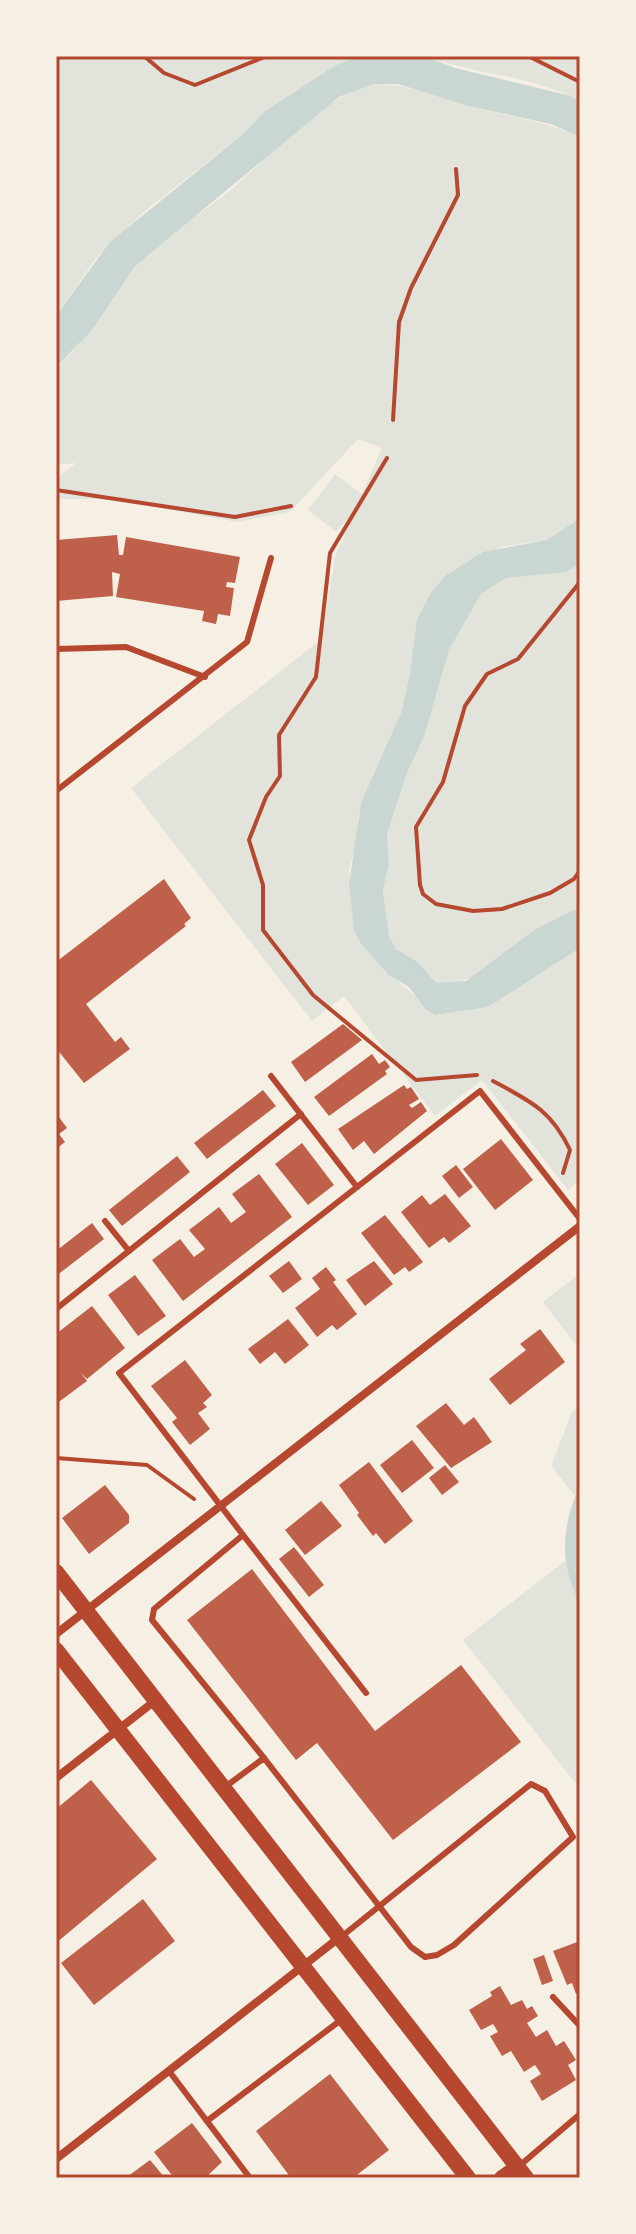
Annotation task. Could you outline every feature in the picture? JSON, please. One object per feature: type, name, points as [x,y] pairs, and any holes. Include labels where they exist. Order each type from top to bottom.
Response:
[{"type":"main road","points":[[56,1572],[158,1699],[522,2172],[502,2178]]},
{"type":"main road","points":[[56,1650],[120,1728],[468,2178]]},
{"type":"street","points":[[56,1634],[580,1226]]},
{"type":"street","points":[[56,1778],[158,1699]]},
{"type":"street","points":[[56,2159],[341,1937]]},
{"type":"lane","points":[[56,791],[247,642],[271,558]]},
{"type":"lane","points":[[56,649],[126,647],[205,677]]},
{"type":"lane","points":[[271,1076],[357,1187]]},
{"type":"lane","points":[[366,1693],[119,1373],[480,1091],[580,1219]]},
{"type":"lane","points":[[56,1309],[301,1114]]},
{"type":"lane","points":[[105,1221],[129,1251]]},
{"type":"lane","points":[[243,1535],[154,1609],[152,1620],[264,1758],[381,1906],[411,1947],[425,1957],[437,1955],[454,1945],[573,1837],[545,1791],[531,1784],[381,1906],[341,1937]]},
{"type":"lane","points":[[225,1787],[264,1758]]},
{"type":"lane","points":[[553,1997],[580,2026]]},
{"type":"lane","points":[[207,2121],[344,2018]]},
{"type":"lane","points":[[169,2071],[250,2178]]},
{"type":"lane","points":[[522,2172],[580,2114]]},
{"type":"path","points":[[144,56],[164,73],[195,85],[267,56]]},
{"type":"path","points":[[528,56],[580,82]]},
{"type":"path","points":[[393,420],[399,322],[411,288],[458,195],[456,169]]},
{"type":"path","points":[[387,458],[330,553],[316,677],[279,735],[280,776],[266,797],[249,840],[263,885],[263,930],[313,995],[416,1080],[482,1075],[535,1104],[557,1123],[570,1150],[558,1191]]},
{"type":"path","points":[[56,490],[235,517],[291,506]]},
{"type":"path","points":[[580,582],[518,659],[487,674],[465,706],[443,782],[416,827],[420,885],[423,894],[436,904],[473,911],[502,909],[550,893],[574,879],[580,870]]},
{"type":"path","points":[[56,1458],[147,1465],[214,1512]]},
{"type":"shaded area","points":[[56,56],[359,56],[334,66],[264,112],[242,135],[145,211],[96,258],[56,316]]},
{"type":"shaded area","points":[[359,56],[425,56],[455,68],[571,96],[580,102],[580,137],[551,124],[468,106],[398,84],[373,84],[339,97],[135,266],[92,330],[56,367],[56,316],[110,242],[242,135],[264,112],[334,66]]},
{"type":"shaded area","points":[[425,56],[580,56],[580,102],[544,86]]},
{"type":"shaded area","points":[[373,84],[408,88],[551,126],[580,137],[580,518],[547,540],[500,547],[410,674],[401,713],[358,816],[357,844],[349,869],[352,900],[376,961],[436,1015],[488,1007],[580,948],[580,1180],[568,1190],[482,1080],[435,1116],[344,996],[312,1021],[131,788],[322,639],[335,557],[356,509],[336,532],[308,510],[335,474],[362,494],[382,448],[358,439],[290,512],[237,522],[110,499],[56,499],[56,478],[76,463],[56,465],[56,367],[79,344],[135,266],[155,246],[222,197],[313,117],[353,91]]},
{"type":"shaded area","points":[[580,518],[580,563],[566,572],[506,578],[481,594],[449,650],[424,737],[407,773],[387,834],[389,864],[383,890],[389,936],[396,949],[418,962],[436,983],[466,981],[534,930],[580,907],[580,948],[488,1007],[436,1015],[426,1010],[409,987],[389,975],[361,944],[354,930],[349,884],[361,803],[401,713],[417,619],[431,593],[445,576],[483,552],[547,540]]},
{"type":"shaded area","points":[[580,563],[580,907],[562,916],[493,967],[456,982],[436,983],[418,962],[396,949],[389,936],[383,890],[389,864],[387,834],[407,773],[424,737],[449,650],[481,594],[506,578],[566,572]]},
{"type":"shaded area","points":[[580,1273],[580,1350],[543,1302]]},
{"type":"shaded area","points":[[580,1404],[580,1483],[575,1496],[551,1466],[572,1412]]},
{"type":"shaded area","points":[[580,1483],[580,1605],[568,1573],[565,1544],[569,1515]]},
{"type":"shaded area","points":[[565,1561],[580,1605],[580,1789],[463,1640]]},
{"type":"building","points":[[117,535],[119,555],[123,555],[126,537],[240,557],[235,583],[227,582],[226,587],[234,588],[230,616],[218,614],[216,624],[202,621],[204,611],[116,597],[120,574],[112,572],[113,596],[56,601],[56,540]]},
{"type":"building","points":[[164,879],[191,918],[184,924],[186,926],[86,1004],[115,1042],[121,1037],[130,1049],[84,1083],[56,1048],[56,962]]},
{"type":"building","points":[[343,1024],[362,1040],[305,1082],[291,1062]]},
{"type":"building","points":[[372,1054],[379,1064],[385,1060],[390,1067],[385,1071],[387,1074],[329,1116],[314,1097]]},
{"type":"building","points":[[404,1085],[407,1089],[411,1087],[419,1099],[409,1105],[412,1108],[421,1102],[427,1111],[374,1154],[364,1141],[353,1150],[338,1129]]},
{"type":"building","points":[[263,1090],[276,1106],[207,1159],[194,1143]]},
{"type":"building","points":[[56,1113],[67,1128],[59,1134],[65,1142],[56,1149]]},
{"type":"building","points":[[501,1139],[533,1180],[495,1210],[463,1169]]},
{"type":"building","points":[[302,1143],[334,1185],[308,1205],[275,1164]]},
{"type":"building","points":[[177,1156],[190,1172],[122,1226],[109,1210]]},
{"type":"building","points":[[456,1165],[473,1187],[459,1198],[442,1176]]},
{"type":"building","points":[[259,1174],[292,1217],[183,1301],[152,1260],[180,1239],[194,1257],[205,1249],[189,1230],[219,1207],[231,1223],[246,1212],[232,1194]]},
{"type":"building","points":[[445,1194],[471,1226],[449,1243],[444,1237],[429,1248],[401,1212],[422,1195],[430,1205]]},
{"type":"building","points":[[385,1215],[423,1262],[409,1272],[405,1267],[394,1275],[361,1233]]},
{"type":"building","points":[[92,1223],[104,1239],[56,1276],[56,1251]]},
{"type":"building","points":[[289,1261],[302,1279],[283,1293],[269,1276]]},
{"type":"building","points":[[374,1261],[393,1284],[365,1306],[346,1280]]},
{"type":"building","points":[[326,1267],[336,1280],[333,1282],[357,1314],[337,1330],[332,1325],[317,1337],[295,1308],[320,1289],[312,1278]]},
{"type":"building","points":[[135,1275],[166,1316],[138,1336],[108,1295]]},
{"type":"building","points":[[92,1306],[125,1348],[87,1379],[81,1373],[87,1381],[56,1404],[56,1334]]},
{"type":"building","points":[[288,1319],[309,1345],[285,1364],[275,1352],[260,1364],[248,1349]]},
{"type":"building","points":[[540,1329],[565,1362],[510,1405],[489,1379],[526,1350],[520,1344]]},
{"type":"building","points":[[185,1360],[212,1395],[203,1403],[207,1407],[198,1413],[210,1429],[190,1445],[172,1422],[177,1418],[151,1386]]},
{"type":"building","points":[[446,1403],[464,1425],[474,1417],[492,1442],[451,1468],[416,1426]]},
{"type":"building","points":[[412,1440],[434,1468],[402,1493],[380,1465]]},
{"type":"building","points":[[369,1462],[413,1521],[385,1544],[376,1533],[373,1536],[339,1485]]},
{"type":"building","points":[[445,1465],[459,1482],[442,1495],[429,1478]]},
{"type":"building","points":[[105,1485],[129,1515],[129,1523],[89,1554],[62,1518]]},
{"type":"building","points":[[321,1501],[342,1526],[305,1555],[285,1530]]},
{"type":"building","points":[[294,1547],[324,1585],[309,1597],[279,1559]]},
{"type":"building","points":[[252,1569],[375,1731],[461,1665],[521,1742],[393,1840],[317,1743],[296,1760],[187,1620]]},
{"type":"building","points":[[91,1780],[157,1859],[56,1943],[56,1809]]},
{"type":"building","points":[[143,1899],[175,1941],[94,2005],[61,1963]]},
{"type":"building","points":[[580,1941],[580,1992],[576,1994],[572,1983],[567,1985],[553,1951]]},
{"type":"building","points":[[544,1955],[553,1981],[542,1985],[533,1959]]},
{"type":"building","points":[[500,1986],[511,2005],[522,2000],[527,2009],[532,2006],[538,2016],[527,2023],[536,2037],[547,2030],[556,2046],[564,2041],[576,2060],[568,2065],[576,2080],[542,2101],[530,2081],[541,2074],[535,2065],[524,2072],[511,2051],[502,2056],[490,2036],[498,2032],[493,2024],[481,2030],[469,2010],[492,1996],[490,1992]]},
{"type":"building","points":[[330,2074],[389,2150],[353,2178],[291,2178],[256,2131]]},
{"type":"building","points":[[192,2123],[222,2162],[205,2178],[174,2178],[154,2152]]},
{"type":"building","points":[[150,2160],[165,2178],[126,2178],[131,2174]]}]
